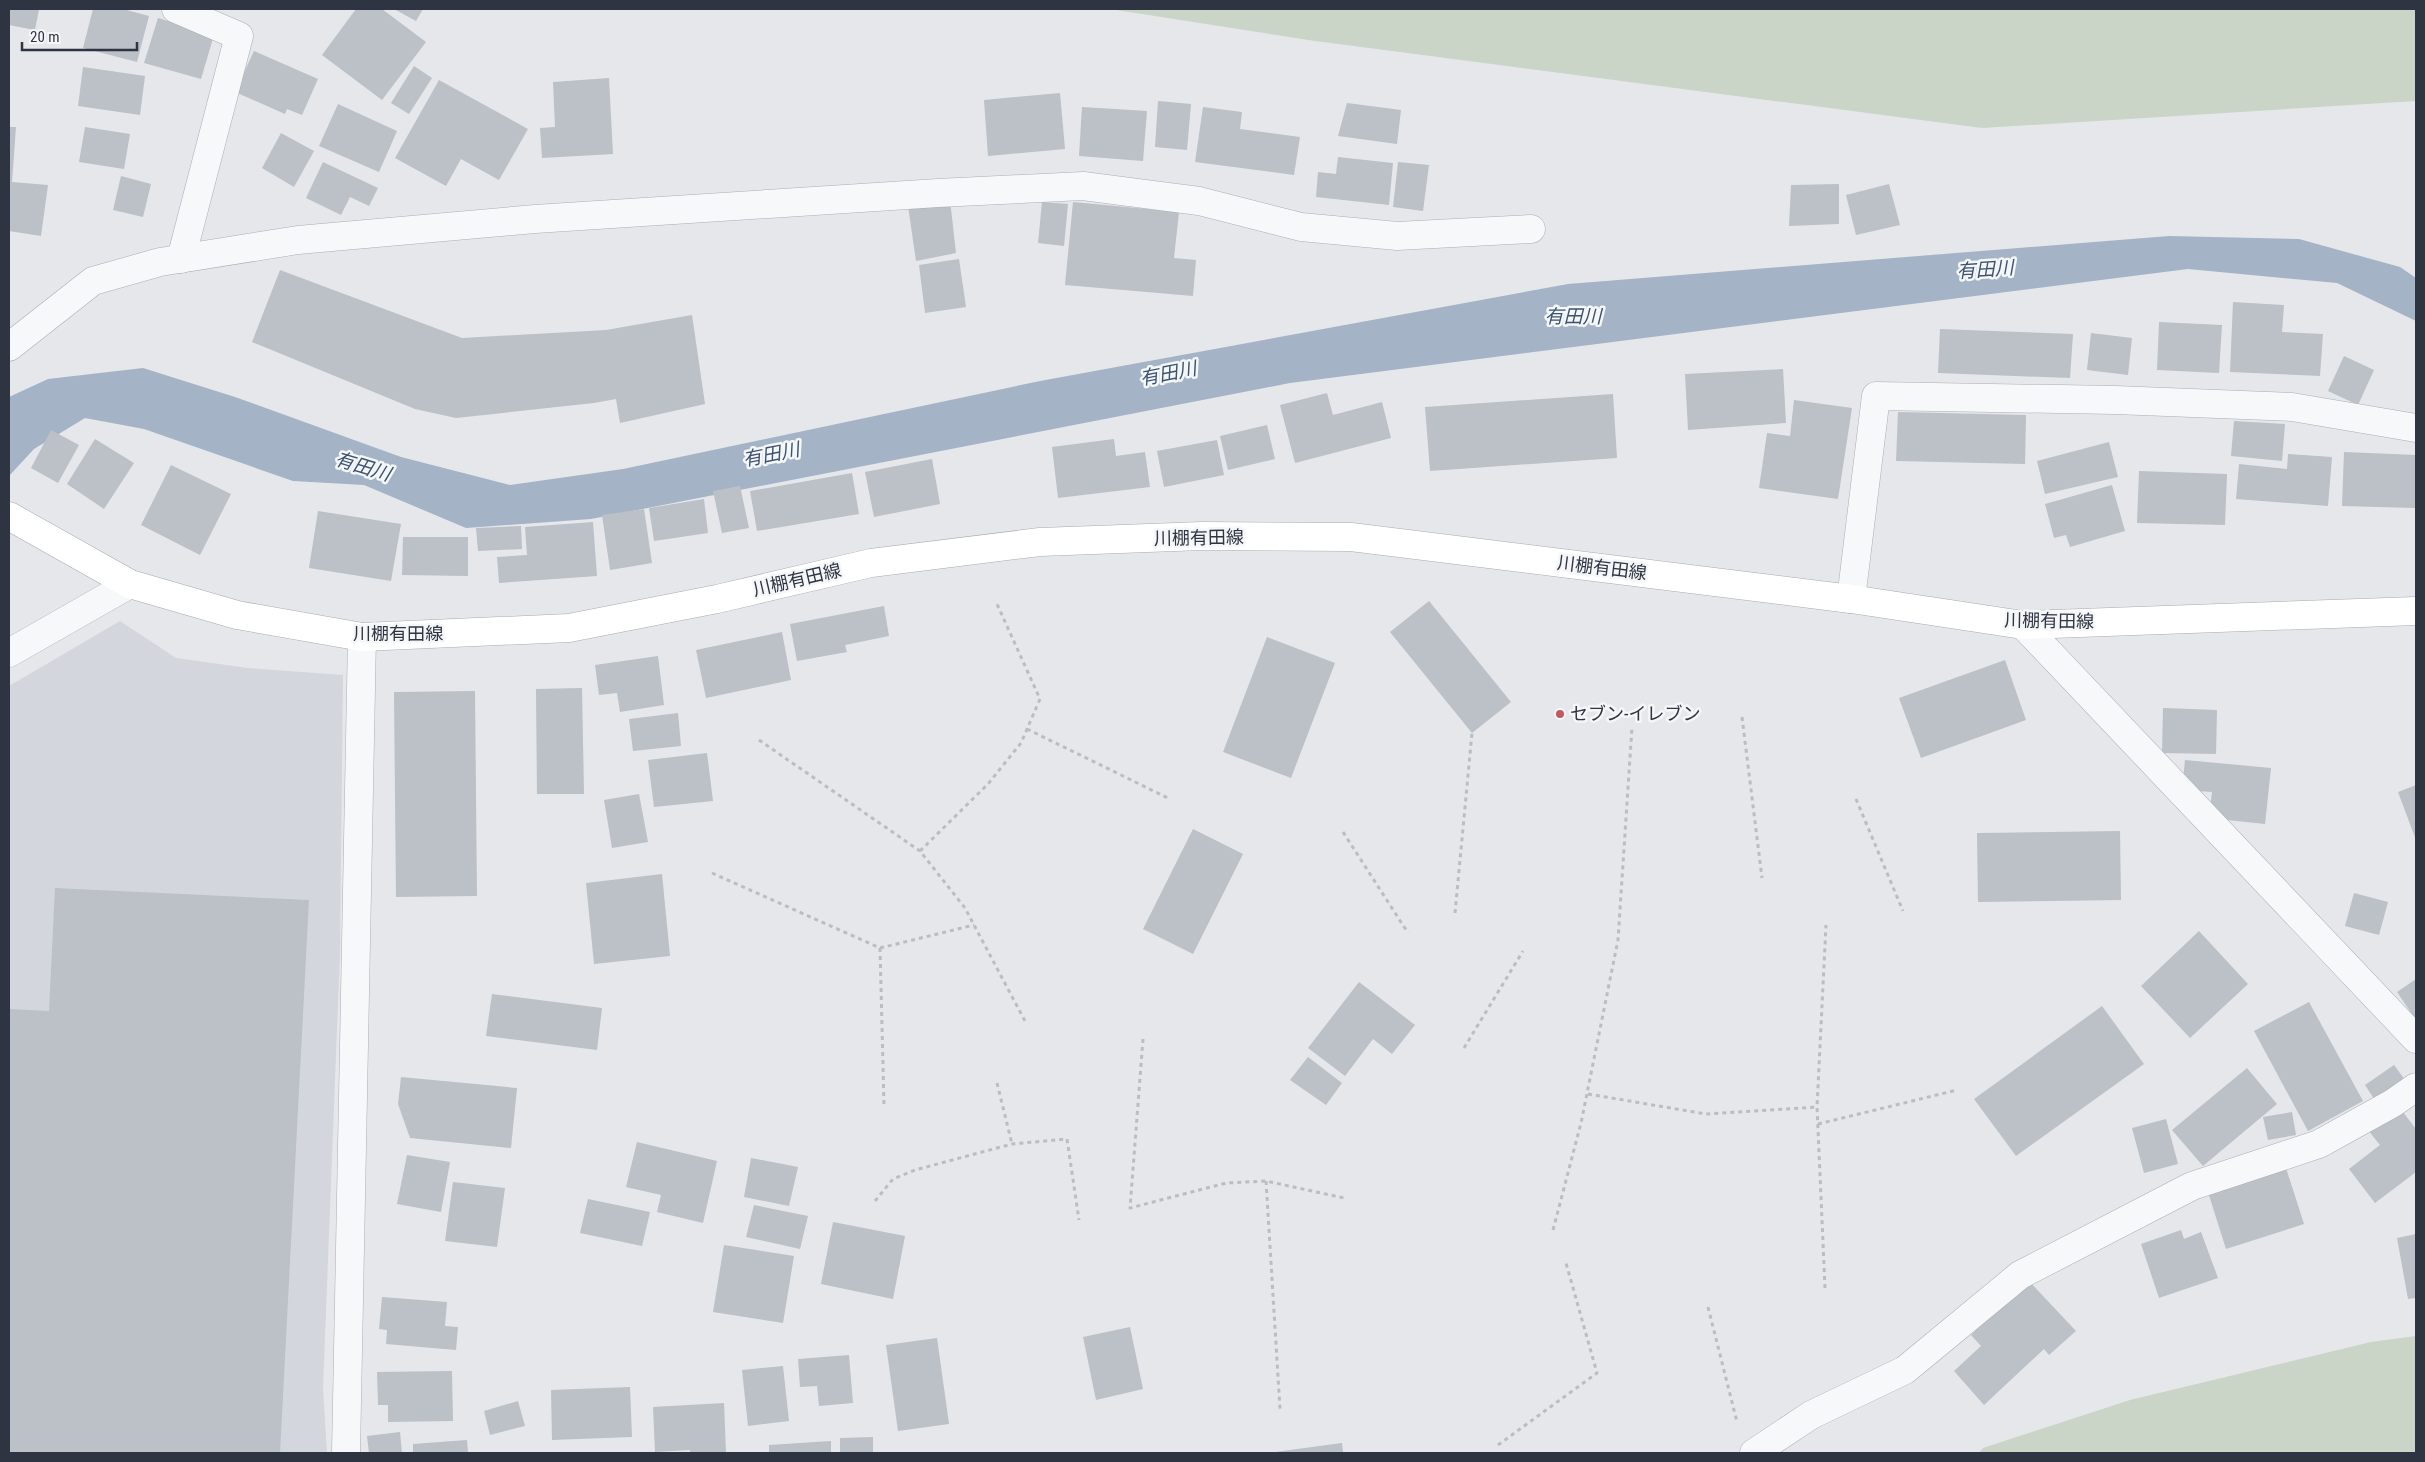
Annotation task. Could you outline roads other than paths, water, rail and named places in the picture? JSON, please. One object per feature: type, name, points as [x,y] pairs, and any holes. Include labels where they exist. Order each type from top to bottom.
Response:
[{"type":"main road","name":"川棚有田線","points":[[9,516],[130,584],[237,615],[362,637],[475,634],[569,628],[717,599],[871,563],[1040,542],[1202,536],[1351,537],[1851,599],[2023,625],[2416,611]]},
{"type":"street","points":[[176,9],[239,36],[182,259]]},
{"type":"street","points":[[9,347],[93,281],[160,262],[298,240],[535,219],[938,193],[1083,186],[1199,200],[1301,226],[1388,235],[1531,229]]},
{"type":"street","points":[[1851,599],[1876,396],[2115,400],[2292,407],[2416,428]]},
{"type":"street","points":[[9,652],[130,584]]},
{"type":"street","points":[[2023,625],[2416,1040]]},
{"type":"street","points":[[346,1453],[362,637]]},
{"type":"street","points":[[1754,1453],[1811,1415],[1905,1370],[2020,1275],[2192,1186],[2319,1144],[2393,1103],[2416,1086]]},
{"type":"water","name":"有田川","points":[[2169,236],[2299,239],[2400,267],[2416,278],[2416,321],[2337,283],[2188,269],[1290,383],[591,519],[466,528],[364,485],[293,481],[144,429],[85,418],[34,449],[9,476],[9,397],[48,379],[143,368],[235,397],[401,457],[510,485],[623,469],[1040,381],[1568,284]]},
{"type":"place","name":"セブン-イレブン","points":[[1560,714]]}]
